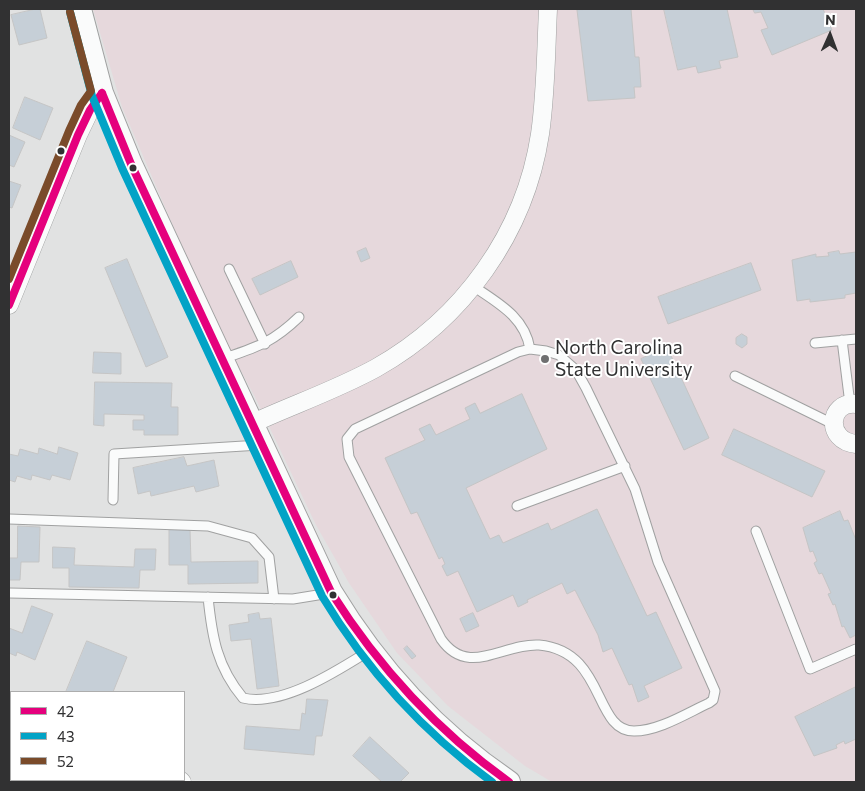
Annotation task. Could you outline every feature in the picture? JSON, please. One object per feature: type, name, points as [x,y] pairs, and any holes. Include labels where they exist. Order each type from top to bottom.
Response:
[{"type":"street","points":[[80,9],[102,93],[132,164],[251,424],[331,592],[369,651],[430,720],[466,752],[509,782]]},
{"type":"street","points":[[251,424],[360,376],[396,356],[439,322],[473,286],[507,235],[530,179],[543,110],[548,9]]},
{"type":"street","points":[[9,305],[78,135],[90,110],[102,93]]},
{"type":"street","points":[[853,404],[840,408],[835,415],[833,424],[837,436],[844,441],[856,444]]},
{"type":"lane","points":[[229,268],[265,344]]},
{"type":"lane","points":[[473,286],[503,306],[520,322],[529,340],[530,349]]},
{"type":"lane","points":[[222,360],[265,344],[280,336],[300,317]]},
{"type":"lane","points":[[815,343],[856,339]]},
{"type":"lane","points":[[842,340],[853,404]]},
{"type":"lane","points":[[530,349],[546,350],[559,355],[576,370],[635,489],[658,562],[715,691],[713,700],[709,703],[654,728],[634,731],[622,728],[611,720],[586,670],[569,654],[551,648],[532,645],[512,648],[487,657],[463,657],[450,650],[441,639],[349,458],[347,439],[355,429],[518,352],[530,349]]},
{"type":"lane","points":[[735,376],[833,424]]},
{"type":"lane","points":[[113,500],[114,454],[261,445]]},
{"type":"lane","points":[[517,506],[625,466]]},
{"type":"lane","points":[[9,519],[208,526],[252,538],[269,557],[274,599]]},
{"type":"lane","points":[[756,531],[810,669],[856,649]]},
{"type":"lane","points":[[9,593],[274,599],[311,598],[331,592]]},
{"type":"lane","points":[[208,597],[211,627],[223,670],[243,698],[266,700],[326,678],[369,651]]},
{"type":"shaded area","name":"North Carolina State University","points":[[93,9],[856,9],[856,782],[552,782],[525,766],[448,706],[397,653],[349,583],[316,525],[255,397],[214,321],[122,107]]},
{"type":"building","points":[[40,9],[47,38],[19,45],[11,15]]},
{"type":"building","points":[[631,9],[635,57],[639,57],[641,87],[634,87],[635,98],[588,101],[577,10]]},
{"type":"building","points":[[664,9],[727,9],[738,57],[719,61],[721,68],[698,73],[696,66],[678,70]]},
{"type":"building","points":[[753,9],[823,9],[832,30],[772,55],[761,30],[768,28],[761,12],[755,13]]},
{"type":"building","points":[[25,97],[53,108],[40,140],[13,128]]},
{"type":"building","points":[[9,135],[25,142],[14,167],[9,165]]},
{"type":"building","points":[[9,181],[21,185],[12,208],[9,207]]},
{"type":"building","points":[[366,248],[370,258],[361,262],[357,252]]},
{"type":"building","points":[[839,251],[840,254],[856,252],[856,293],[845,295],[845,298],[810,302],[810,299],[797,301],[792,260],[816,254],[816,257],[829,256],[828,253]]},
{"type":"building","points":[[127,259],[168,357],[146,367],[105,268]]},
{"type":"building","points":[[291,261],[298,277],[260,295],[252,279]]},
{"type":"building","points":[[751,263],[761,290],[668,324],[658,297]]},
{"type":"building","points":[[742,334],[747,337],[747,344],[742,348],[736,344],[736,338]]},
{"type":"building","points":[[667,347],[709,438],[684,450],[641,359]]},
{"type":"building","points":[[94,352],[121,353],[121,374],[93,373]]},
{"type":"building","points":[[95,382],[172,383],[171,407],[178,407],[178,435],[144,435],[144,430],[133,430],[133,420],[144,420],[144,415],[104,414],[104,426],[94,425]]},
{"type":"building","points":[[522,394],[547,449],[466,488],[490,539],[499,535],[503,543],[548,523],[551,530],[597,509],[647,616],[656,612],[682,668],[644,686],[649,697],[638,702],[632,684],[629,685],[612,648],[603,652],[598,635],[575,590],[567,594],[562,583],[527,600],[528,602],[518,607],[513,595],[477,612],[458,571],[447,576],[442,566],[445,564],[442,557],[439,559],[417,512],[411,514],[385,458],[425,440],[419,429],[430,424],[436,435],[470,419],[465,408],[475,403],[480,413]]},
{"type":"building","points":[[734,429],[825,471],[812,497],[722,455]]},
{"type":"building","points":[[59,447],[78,453],[70,480],[52,475],[50,480],[32,475],[31,480],[17,476],[15,482],[9,480],[9,454],[18,456],[20,449],[38,454],[39,448],[57,454]]},
{"type":"building","points":[[184,457],[187,466],[214,460],[219,486],[196,492],[194,486],[151,496],[150,491],[138,494],[133,468]]},
{"type":"building","points":[[840,511],[844,521],[848,520],[856,540],[856,635],[850,638],[844,626],[842,627],[835,604],[833,605],[828,594],[831,593],[822,573],[819,574],[814,563],[817,561],[813,551],[810,552],[803,528]]},
{"type":"building","points":[[18,526],[40,527],[39,562],[21,562],[20,580],[9,580],[9,558],[17,558]]},
{"type":"building","points":[[190,529],[191,562],[258,561],[258,583],[188,584],[188,565],[169,565],[169,530]]},
{"type":"building","points":[[53,547],[75,548],[74,565],[134,567],[135,549],[156,549],[155,570],[140,570],[139,588],[69,587],[69,568],[53,568]]},
{"type":"building","points":[[32,606],[53,614],[35,660],[17,652],[16,656],[9,653],[9,628],[22,633]]},
{"type":"building","points":[[259,613],[260,619],[271,618],[279,686],[257,689],[251,639],[231,641],[229,625],[249,622],[248,615]]},
{"type":"building","points":[[473,613],[479,626],[466,632],[460,619]]},
{"type":"building","points":[[87,641],[127,657],[113,691],[66,691]]},
{"type":"building","points":[[407,646],[416,656],[412,659],[404,649]]},
{"type":"building","points":[[856,687],[856,739],[845,744],[844,741],[836,745],[837,748],[814,756],[795,717]]},
{"type":"building","points":[[307,699],[328,700],[322,736],[316,736],[314,755],[244,749],[246,726],[300,730],[302,713],[305,714]]},
{"type":"building","points":[[370,737],[409,773],[400,782],[382,782],[353,756]]},
{"type":"building","points":[[88,781],[89,782],[29,782]]},
{"type":"transit line","name":"43","points":[[70,12],[92,96],[122,168],[322,596],[357,649],[398,698],[443,742],[492,782]]},
{"type":"transit line","name":"52","points":[[9,279],[69,131],[81,105],[91,91],[70,12]]},
{"type":"transit line","name":"42","points":[[102,93],[131,164],[331,592],[349,620],[389,672],[411,696],[457,741],[509,782]]},
{"type":"transit line","name":"42","points":[[9,305],[78,135],[90,110],[102,93]]},
{"type":"place","name":"North Carolina State University","points":[[545,359]]}]
